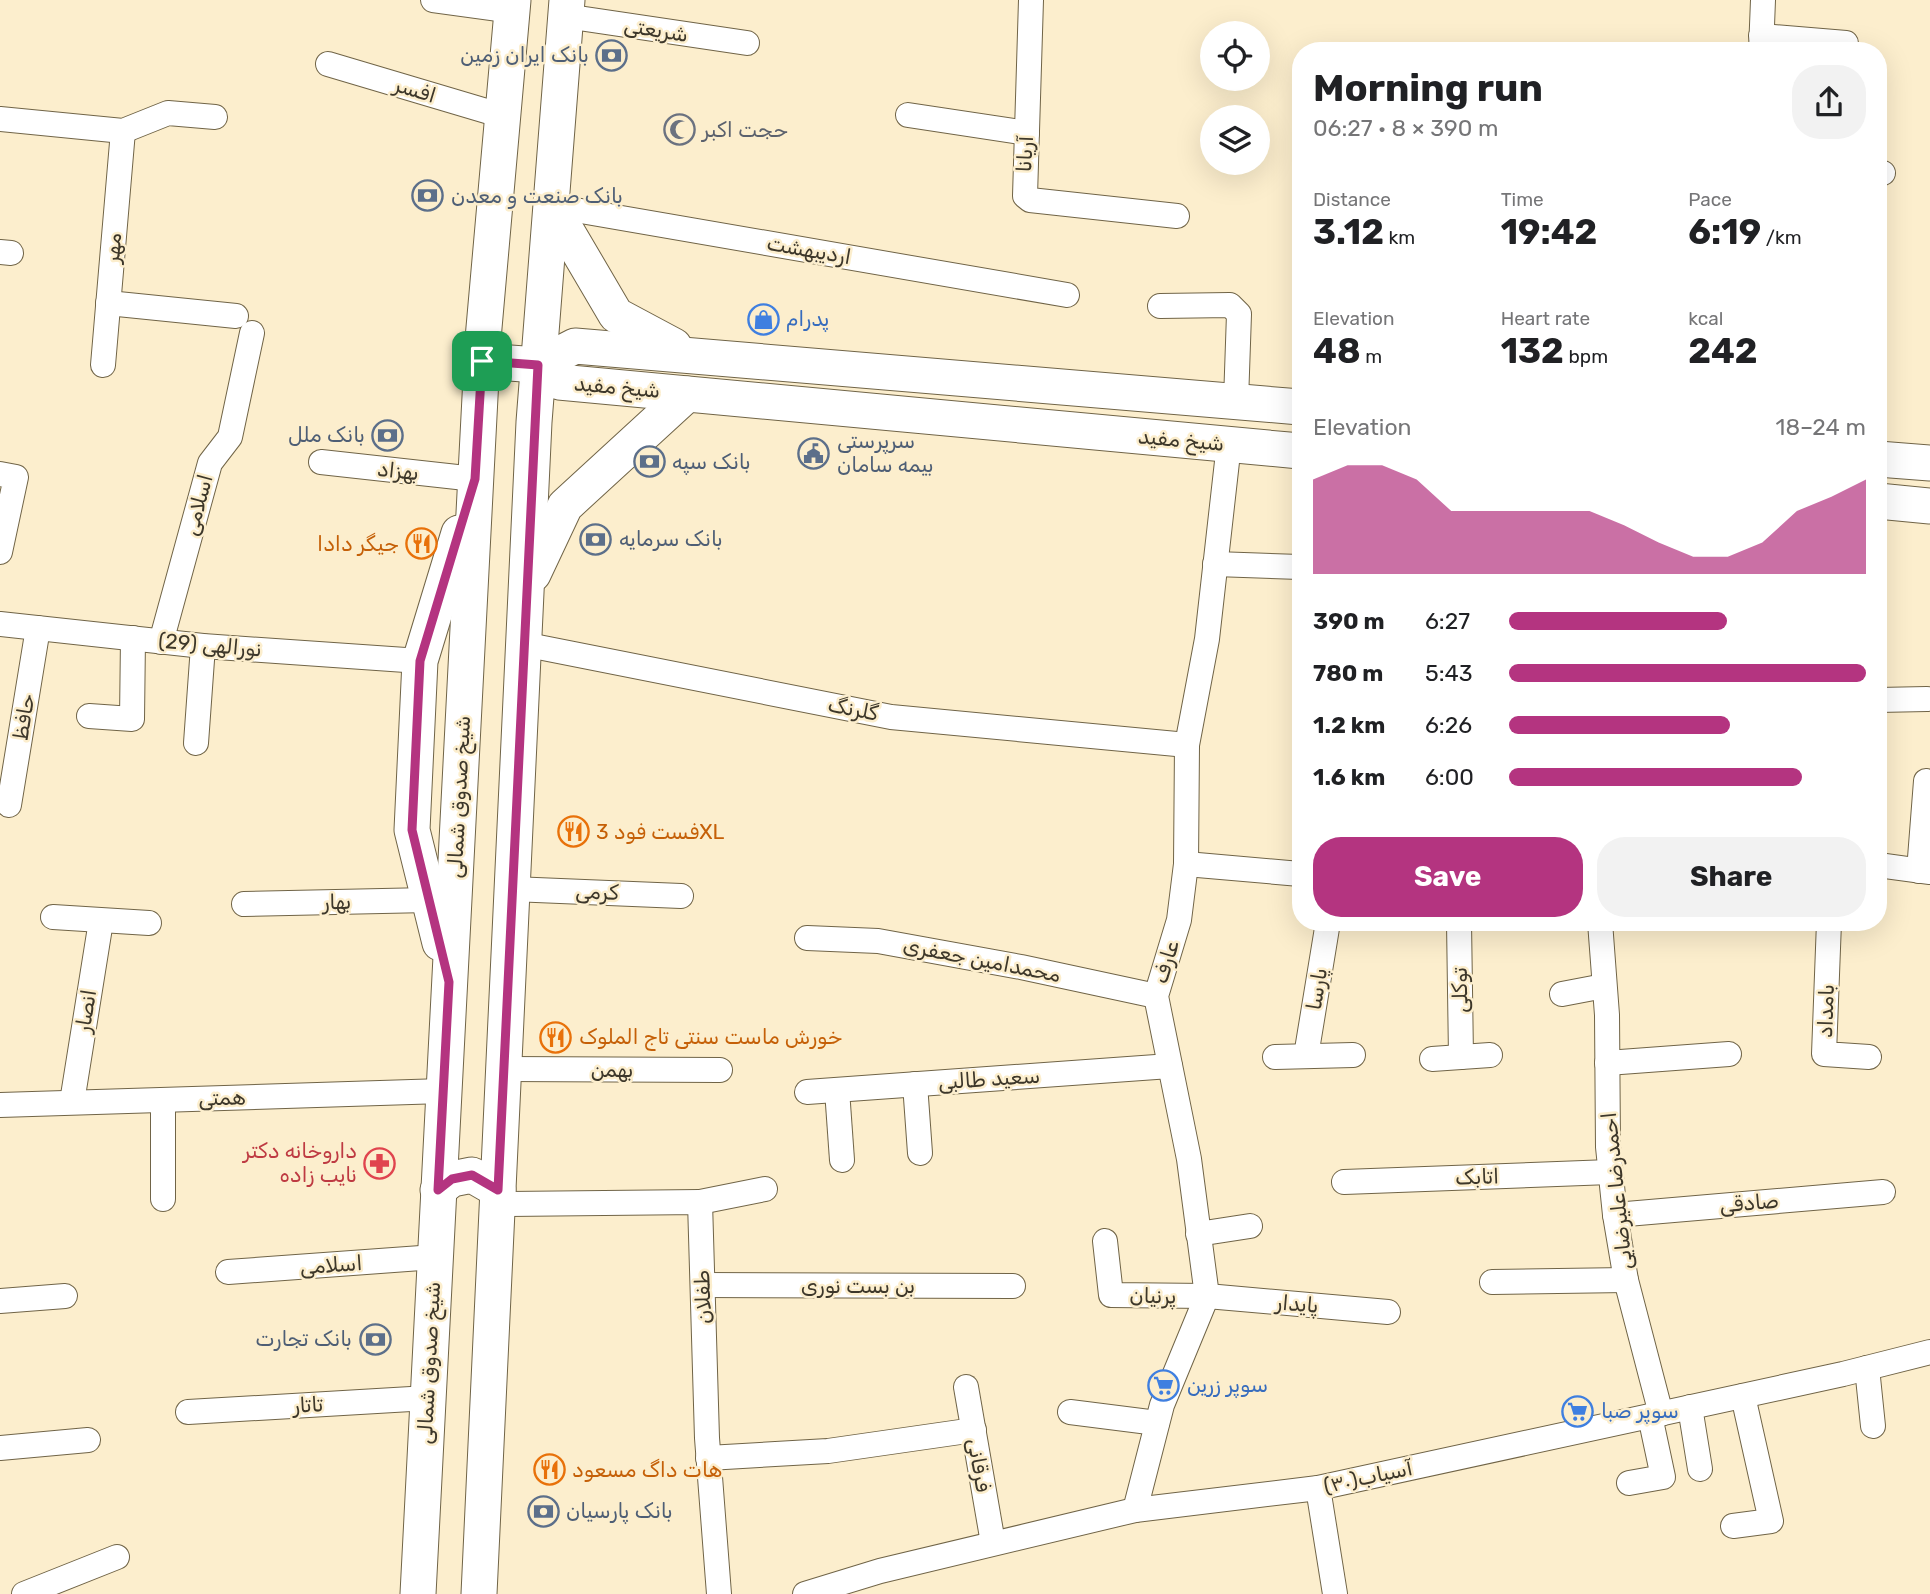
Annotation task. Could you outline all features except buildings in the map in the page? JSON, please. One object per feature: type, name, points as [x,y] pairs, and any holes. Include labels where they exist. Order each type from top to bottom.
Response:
[{"type":"main road","name":"شیخ صدوق شمالی","points":[[418,1594],[482,361],[513,6]]},
{"type":"main road","points":[[480,1594],[538,365],[566,8]]},
{"type":"main road","points":[[552,206],[616,316],[687,353]]},
{"type":"main road","name":"شیخ مفید","points":[[1292,406],[687,353],[575,346],[538,365],[559,382],[1292,450]]},
{"type":"main road","points":[[482,361],[538,365]]},
{"type":"main road","points":[[526,589],[565,506],[687,394]]},
{"type":"main road","points":[[1887,460],[1930,463]]},
{"type":"main road","points":[[449,982],[412,830],[420,661],[475,479]]},
{"type":"main road","points":[[1887,502],[1930,506]]},
{"type":"main road","points":[[438,1190],[452,1179],[472,1175],[498,1197]]},
{"type":"street","points":[[433,0],[513,6]]},
{"type":"street","name":"آریانا","points":[[1031,0],[1024,189],[1030,200],[1177,216]]},
{"type":"street","points":[[1761,42],[1763,0]]},
{"type":"street","name":"شریعتی","points":[[566,8],[747,43]]},
{"type":"street","name":"افسر","points":[[328,64],[503,116]]},
{"type":"street","points":[[0,119],[123,131],[168,113],[215,117]]},
{"type":"street","points":[[908,115],[1027,133]]},
{"type":"street","name":"مهر","points":[[103,365],[123,131]]},
{"type":"street","name":"اردیبهشت","points":[[552,206],[1067,295]]},
{"type":"street","name":"اسلامی","points":[[108,303],[244,325],[230,438],[210,463],[161,642]]},
{"type":"street","points":[[1160,306],[1230,305],[1236,308],[1239,314],[1236,401]]},
{"type":"street","name":"عارف","points":[[1135,1510],[1157,1423],[1207,1296],[1189,1159],[1156,996],[1179,920],[1186,864],[1187,745],[1207,639],[1229,444]]},
{"type":"street","name":"بهزاد","points":[[321,462],[475,479]]},
{"type":"street","points":[[0,474],[16,477],[0,552]]},
{"type":"street","points":[[1215,565],[1292,567]]},
{"type":"street","name":"نورالهی (29)","points":[[0,624],[203,646],[420,661]]},
{"type":"street","name":"حافظ","points":[[9,805],[38,628]]},
{"type":"street","points":[[89,716],[132,719],[133,638]]},
{"type":"street","name":"گلرنگ","points":[[523,644],[891,717],[1187,745]]},
{"type":"street","points":[[196,743],[203,646]]},
{"type":"street","points":[[1887,700],[1927,699]]},
{"type":"street","points":[[1887,866],[1925,871],[1926,781]]},
{"type":"street","points":[[1186,864],[1292,873]]},
{"type":"street","name":"کرمی","points":[[512,888],[681,896]]},
{"type":"street","name":"بهار","points":[[244,904],[429,900]]},
{"type":"street","points":[[53,917],[149,923]]},
{"type":"street","name":"انصار","points":[[72,1102],[101,921]]},
{"type":"street","name":"پارسا","points":[[1306,1056],[1327,931]]},
{"type":"street","name":"توکلی","points":[[1459,931],[1461,1057]]},
{"type":"street","name":"احمدرضا علیرضایی","points":[[1601,931],[1610,1172],[1626,1280],[1655,1415],[1663,1477],[1629,1483]]},
{"type":"street","name":"بامداد","points":[[1829,931],[1824,1054],[1869,1057]]},
{"type":"street","name":"محمدامین جعفری","points":[[807,938],[878,941],[1021,967],[1156,996]]},
{"type":"street","points":[[1563,994],[1604,986]]},
{"type":"street","points":[[1607,1062],[1729,1054]]},
{"type":"street","points":[[1275,1057],[1353,1055]]},
{"type":"street","points":[[1432,1059],[1490,1055]]},
{"type":"street","name":"سعید طالبی","points":[[807,1092],[1170,1066]]},
{"type":"street","name":"بهمن","points":[[504,1069],[720,1070]]},
{"type":"street","points":[[915,1084],[920,1153]]},
{"type":"street","points":[[837,1090],[842,1160]]},
{"type":"street","name":"همتی","points":[[0,1105],[443,1091]]},
{"type":"street","points":[[163,1100],[163,1199]]},
{"type":"street","name":"اتابک","points":[[1344,1182],[1610,1172]]},
{"type":"street","points":[[498,1197],[700,1202],[765,1189]]},
{"type":"street","name":"صادقی","points":[[1615,1214],[1883,1192]]},
{"type":"street","name":"طفلان","points":[[700,1202],[708,1458],[719,1594]]},
{"type":"street","points":[[1199,1234],[1250,1226]]},
{"type":"street","name":"پرنیان","points":[[1105,1241],[1111,1295],[1207,1296]]},
{"type":"street","name":"اسلامی","points":[[228,1272],[435,1257]]},
{"type":"street","points":[[1492,1282],[1626,1280]]},
{"type":"street","name":"بن بست نوری","points":[[703,1286],[1013,1286]]},
{"type":"street","points":[[0,1301],[65,1296]]},
{"type":"street","name":"پایدار","points":[[1207,1296],[1388,1311]]},
{"type":"street","name":"آسیاب(۳۰)","points":[[804,1594],[880,1571],[1135,1510],[1318,1488],[1743,1396],[1930,1352]]},
{"type":"street","points":[[1867,1368],[1872,1426]]},
{"type":"street","name":"فرقانی","points":[[966,1387],[993,1543]]},
{"type":"street","points":[[1733,1526],[1771,1521],[1743,1396]]},
{"type":"street","name":"تاتار","points":[[188,1412],[428,1398]]},
{"type":"street","points":[[1690,1407],[1700,1469]]},
{"type":"street","points":[[1070,1412],[1157,1423]]},
{"type":"street","points":[[708,1458],[828,1451],[974,1430]]},
{"type":"street","points":[[0,1448],[88,1440]]},
{"type":"street","points":[[1318,1488],[1335,1594]]},
{"type":"street","points":[[23,1594],[117,1557]]},
{"type":"place","name":"بانک ایران زمین","points":[[612,55]]},
{"type":"place","name":"حجت اکبر","points":[[679,130]]},
{"type":"place","name":"بانک صنعت و معدن","points":[[428,196]]},
{"type":"place","name":"پدرام","points":[[763,319]]},
{"type":"place","name":"بانک ملل","points":[[388,435]]},
{"type":"place","name":"سرپرستی بیمه سامان","points":[[814,453]]},
{"type":"place","name":"بانک سپه","points":[[649,462]]},
{"type":"place","name":"بانک سرمایه","points":[[596,539]]},
{"type":"place","name":"جیگر دادا","points":[[422,544]]},
{"type":"place","name":"فست فود 3XL","points":[[573,832]]},
{"type":"place","name":"خورش ماست سنتی تاج الملوک","points":[[556,1037]]},
{"type":"place","name":"داروخانه دکتر نایب زاده","points":[[380,1163]]},
{"type":"place","name":"بانک تجارت","points":[[375,1339]]},
{"type":"place","name":"سوپر زرین","points":[[1164,1385]]},
{"type":"place","name":"سوپر صبا","points":[[1578,1411]]},
{"type":"place","name":"هات داگ مسعود","points":[[549,1470]]},
{"type":"place","name":"بانک پارسیان","points":[[543,1511]]},
{"type":"route","points":[[482,361],[538,365],[498,1190],[472,1175],[452,1179],[438,1190],[449,982],[412,830],[420,661],[475,479],[482,361]]}]
